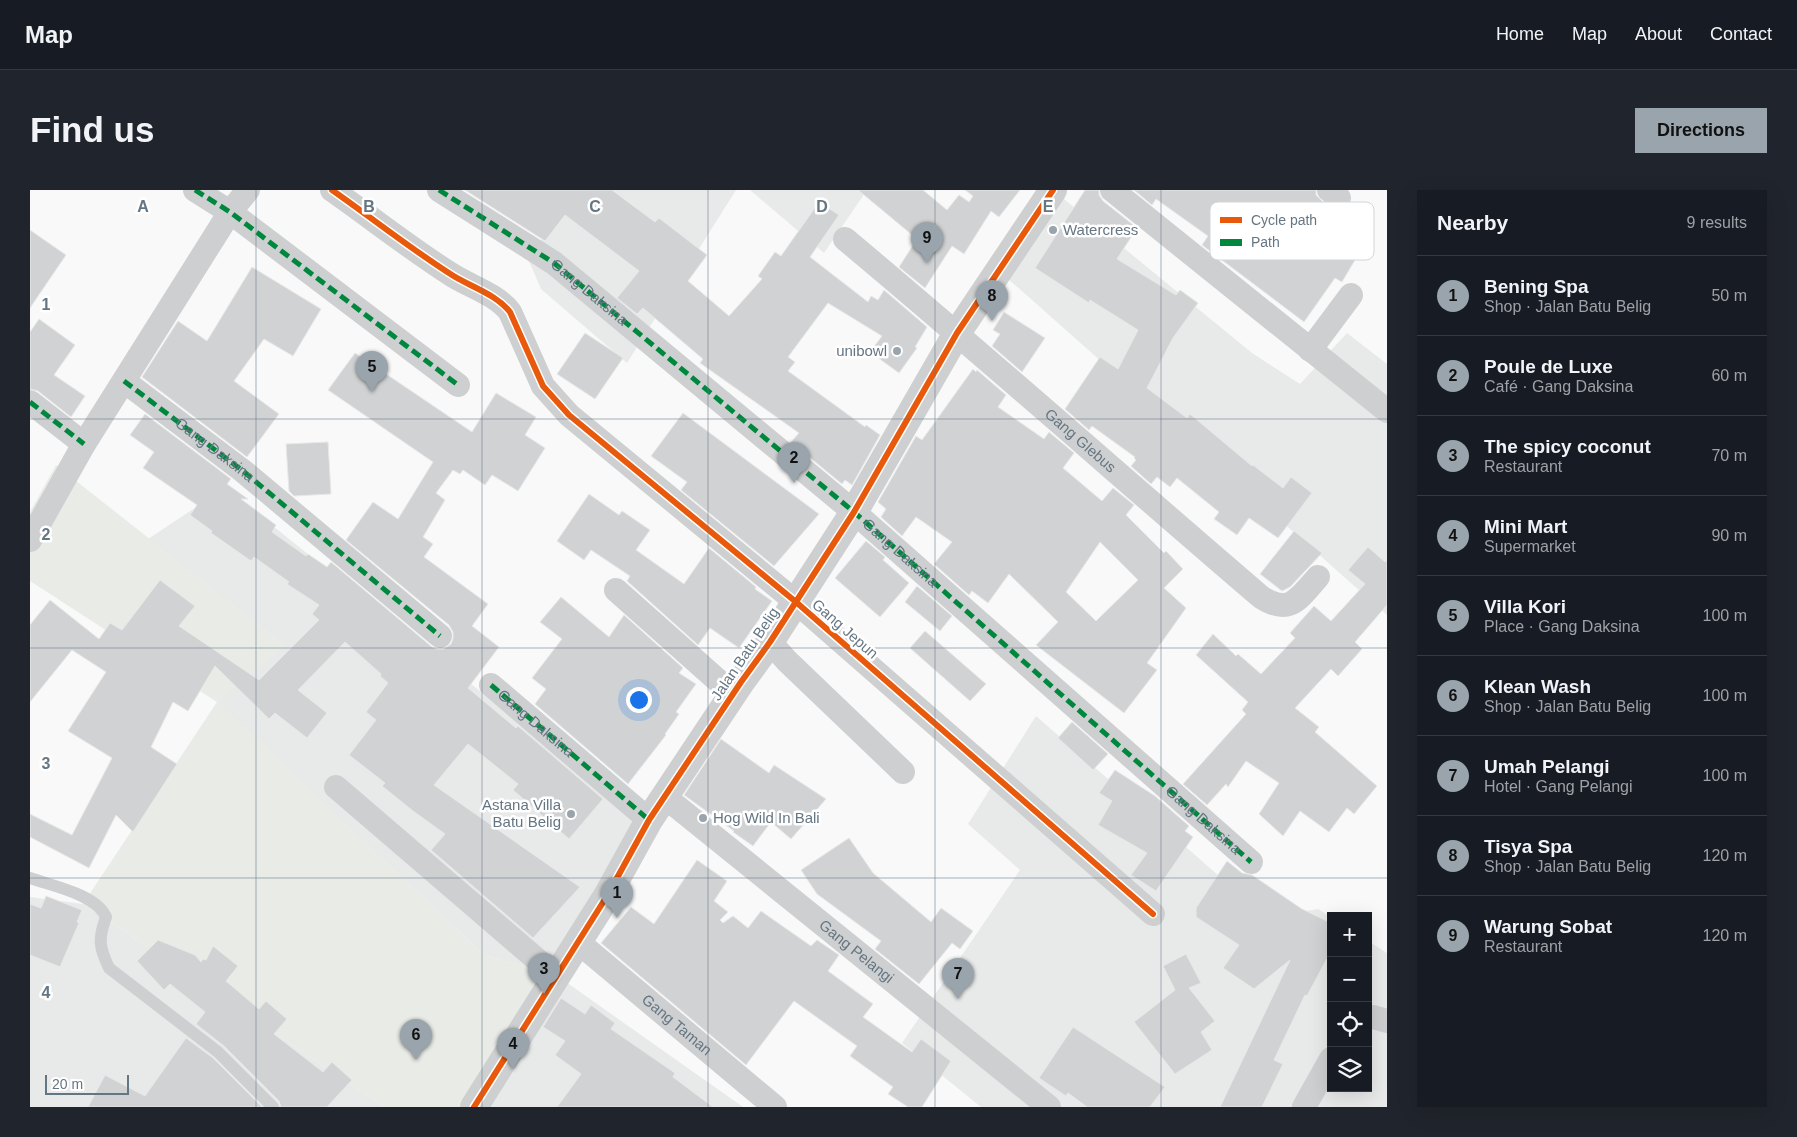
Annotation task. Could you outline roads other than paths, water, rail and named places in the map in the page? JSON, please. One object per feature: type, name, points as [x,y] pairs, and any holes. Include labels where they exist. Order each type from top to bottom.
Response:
[{"type":"street","points":[[195,190],[230,212],[458,385]]},
{"type":"street","points":[[30,540],[84,444],[230,212],[248,190]]},
{"type":"street","name":"Gang Jepun","points":[[332,190],[453,276],[507,308],[543,386],[569,415],[796,602],[1153,914]]},
{"type":"street","name":"Gang Daksina","points":[[439,190],[554,262],[854,512],[1251,862]]},
{"type":"street","name":"Jalan Batu Belig","points":[[474,1107],[607,896],[649,820],[770,642],[854,512],[957,333],[1053,190]]},
{"type":"street","points":[[1112,190],[1387,411]]},
{"type":"street","name":"Gang Glebus","points":[[845,238],[1261,597],[1281,607],[1296,601],[1318,577]]},
{"type":"street","points":[[1310,350],[1351,295]]},
{"type":"street","name":"Gang Daksina","points":[[124,381],[243,471],[440,636]]},
{"type":"street","points":[[30,402],[84,444]]},
{"type":"street","points":[[616,590],[733,694]]},
{"type":"street","points":[[770,642],[903,772]]},
{"type":"street","name":"Gang Daksina","points":[[491,686],[649,820]]},
{"type":"street","points":[[336,787],[556,976]]},
{"type":"street","name":"Gang Pelangi","points":[[665,798],[1049,1107]]},
{"type":"street","name":"Gang Taman","points":[[578,942],[775,1107]]},
{"type":"street","points":[[1372,1017],[1387,1021]]},
{"type":"street","points":[[1304,1107],[1327,1066]]},
{"type":"lane","points":[[30,878],[88,899],[102,908],[106,916],[101,930],[101,950],[109,968],[218,1052],[273,1107]]},
{"type":"place","name":"Watercress","points":[[1053,230]]},
{"type":"place","name":"Warung Sobat","points":[[927,263]]},
{"type":"place","name":"Tisya Spa","points":[[992,321]]},
{"type":"place","name":"unibowl","points":[[897,351]]},
{"type":"place","name":"Villa Kori","points":[[372,392]]},
{"type":"place","name":"Poule de Luxe","points":[[794,483]]},
{"type":"place","name":"Astana Villa Batu Belig","points":[[571,814]]},
{"type":"place","name":"Hog Wild In Bali","points":[[703,818]]},
{"type":"place","name":"Bening Spa","points":[[617,918]]},
{"type":"place","name":"The spicy coconut","points":[[544,994]]},
{"type":"place","name":"Umah Pelangi","points":[[958,999]]},
{"type":"place","name":"Klean Wash","points":[[416,1060]]},
{"type":"place","name":"Mini Mart","points":[[513,1069]]}]
